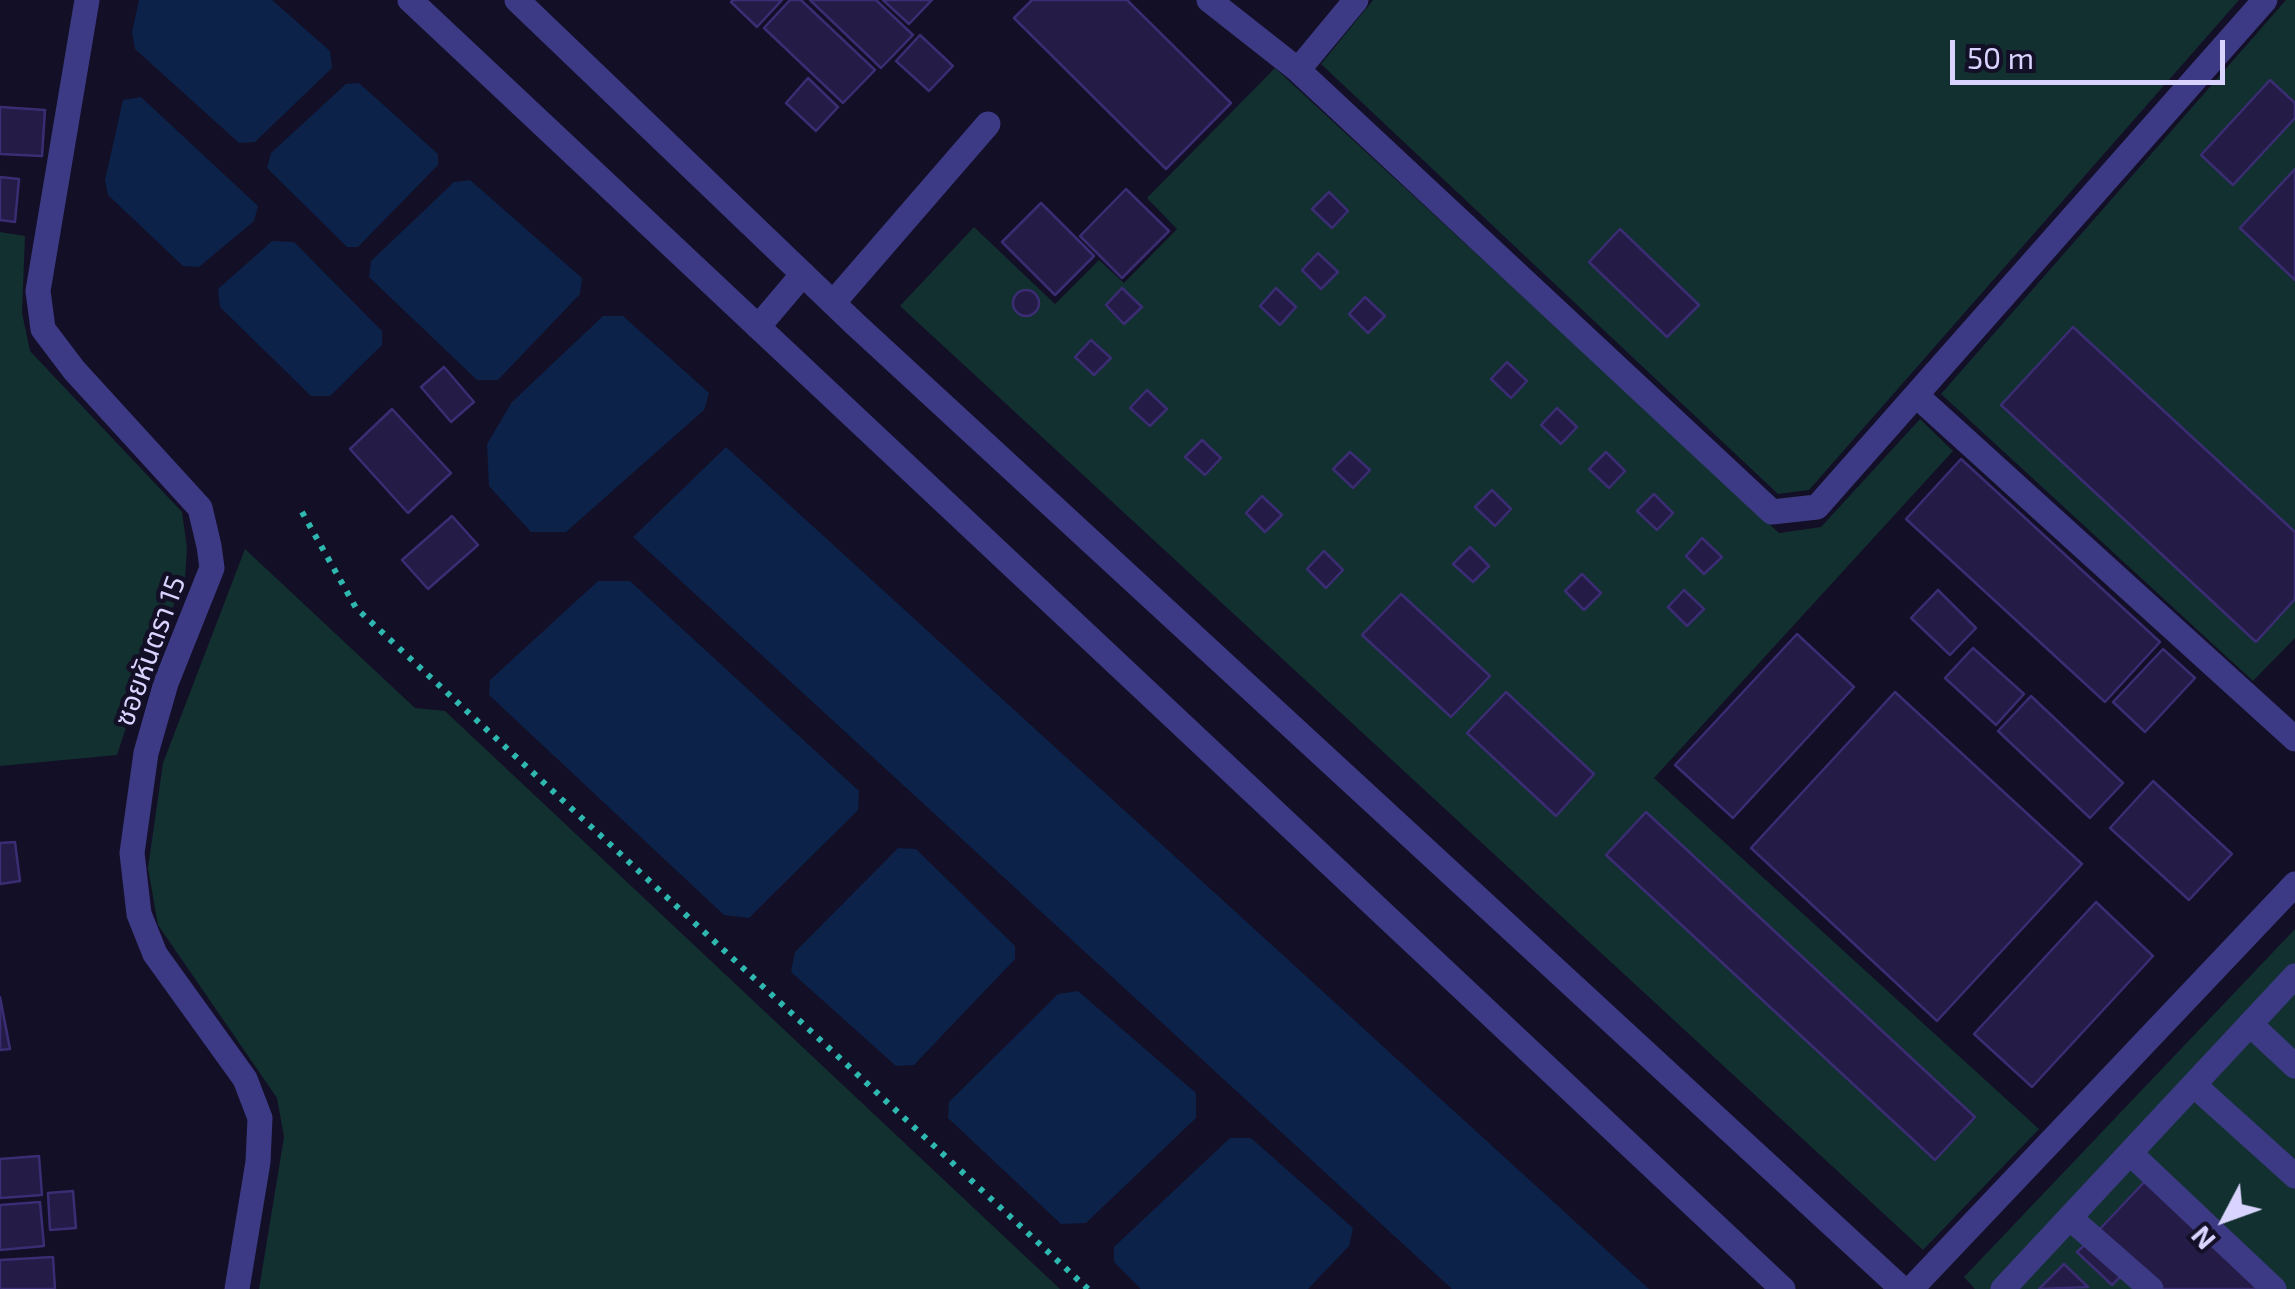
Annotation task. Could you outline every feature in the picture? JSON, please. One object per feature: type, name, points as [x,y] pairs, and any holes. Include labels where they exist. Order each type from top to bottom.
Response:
[{"type":"street","name":"ซอยหันตรา 15","points":[[87,0],[38,290],[42,328],[74,370],[200,508],[209,546],[212,568],[166,683],[146,753],[132,853],[140,914],[155,954],[245,1079],[260,1118],[258,1162],[237,1289]]},
{"type":"street","points":[[410,0],[1782,1289]]},
{"type":"street","points":[[517,0],[833,303],[1902,1289]]},
{"type":"street","points":[[1209,0],[1298,70],[1772,512],[1816,508],[2264,0]]},
{"type":"street","points":[[1298,70],[1356,0]]},
{"type":"street","points":[[833,303],[988,124]]},
{"type":"street","points":[[758,328],[803,274]]},
{"type":"street","points":[[1918,396],[2295,739]]},
{"type":"street","points":[[1912,1289],[2295,884]]},
{"type":"street","points":[[2003,1289],[2295,976]]},
{"type":"street","points":[[2250,1024],[2295,1066]]},
{"type":"street","points":[[2194,1084],[2295,1176]]},
{"type":"street","points":[[2130,1153],[2274,1289]]},
{"type":"street","points":[[2070,1218],[2151,1289]]},
{"type":"path","points":[[302,512],[356,608],[1088,1289]]},
{"type":"green space","points":[[1373,0],[2239,0],[1809,490],[1778,494],[1321,64]]},
{"type":"green space","points":[[2286,0],[2295,0],[2295,638],[2253,681],[1941,394]]},
{"type":"green space","points":[[1275,68],[1779,533],[1821,527],[1920,419],[1953,451],[1654,778],[2039,1129],[1923,1250],[900,306],[974,227],[1055,304],[1099,260],[1124,283],[1177,229],[1147,198]]},
{"type":"green space","points":[[0,232],[25,236],[22,313],[30,351],[182,512],[187,548],[185,579],[142,679],[117,755],[0,766]]},
{"type":"green space","points":[[245,549],[415,708],[445,711],[1060,1289],[259,1289],[284,1137],[277,1098],[158,925],[148,868],[163,763]]},
{"type":"green space","points":[[2295,929],[2295,1289],[1975,1289],[1964,1277]]},
{"type":"water","points":[[139,0],[272,0],[330,51],[332,68],[255,142],[239,143],[135,49],[132,32]]},
{"type":"water","points":[[359,83],[438,154],[438,165],[358,247],[347,247],[267,168],[271,153],[346,84]]},
{"type":"water","points":[[141,97],[258,206],[254,221],[199,267],[183,266],[108,195],[105,180],[123,100]]},
{"type":"water","points":[[470,180],[582,278],[580,294],[498,380],[477,380],[369,277],[371,261],[454,182]]},
{"type":"water","points":[[272,241],[294,242],[382,331],[382,345],[330,396],[311,396],[220,307],[218,289]]},
{"type":"water","points":[[603,316],[623,316],[709,393],[704,410],[566,532],[531,532],[489,486],[487,444],[512,402]]},
{"type":"water","points":[[726,447],[1649,1289],[1452,1289],[633,537]]},
{"type":"water","points":[[598,581],[630,581],[859,791],[858,810],[749,918],[724,915],[489,695],[490,680]]},
{"type":"water","points":[[898,848],[916,849],[1015,946],[1015,959],[914,1065],[896,1066],[791,972],[795,952]]},
{"type":"water","points":[[1078,991],[1196,1093],[1196,1118],[1086,1223],[1061,1224],[948,1118],[949,1102],[1058,994]]},
{"type":"water","points":[[1230,1138],[1251,1138],[1353,1228],[1349,1246],[1308,1289],[1141,1289],[1114,1262],[1114,1247]]},
{"type":"building","points":[[733,0],[782,0],[757,27]]},
{"type":"building","points":[[790,0],[801,0],[875,70],[843,103],[764,28]]},
{"type":"building","points":[[810,0],[876,0],[913,35],[881,68]]},
{"type":"building","points":[[883,0],[932,0],[909,24]]},
{"type":"building","points":[[1032,0],[1127,0],[1231,103],[1166,169],[1014,18]]},
{"type":"building","points":[[920,35],[953,66],[929,91],[896,61]]},
{"type":"building","points":[[808,78],[838,107],[816,131],[786,103]]},
{"type":"building","points":[[2270,80],[2295,103],[2295,118],[2233,185],[2201,155]]},
{"type":"building","points":[[0,107],[45,110],[42,156],[0,154]]},
{"type":"building","points":[[2295,169],[2295,280],[2240,228]]},
{"type":"building","points":[[0,177],[19,179],[15,222],[0,220]]},
{"type":"building","points":[[1126,189],[1169,231],[1122,278],[1080,236]]},
{"type":"building","points":[[1329,192],[1348,211],[1332,228],[1312,209]]},
{"type":"building","points":[[1041,203],[1094,256],[1055,295],[1002,242]]},
{"type":"building","points":[[1620,229],[1699,305],[1667,337],[1589,262]]},
{"type":"building","points":[[1318,253],[1338,272],[1321,289],[1302,270]]},
{"type":"building","points":[[1122,288],[1142,307],[1124,324],[1106,305]]},
{"type":"building","points":[[1276,288],[1296,307],[1280,325],[1260,306]]},
{"type":"building","points":[[1026,290],[1035,294],[1039,303],[1035,312],[1026,316],[1017,312],[1013,303],[1017,294]]},
{"type":"building","points":[[1365,297],[1385,316],[1368,333],[1349,314]]},
{"type":"building","points":[[2073,327],[2295,532],[2295,599],[2256,642],[2001,405]]},
{"type":"building","points":[[1091,340],[1111,358],[1094,375],[1075,357]]},
{"type":"building","points":[[1507,362],[1527,381],[1511,398],[1491,379]]},
{"type":"building","points":[[444,367],[474,402],[451,422],[421,387]]},
{"type":"building","points":[[1147,390],[1167,409],[1150,426],[1130,408]]},
{"type":"building","points":[[1557,408],[1577,427],[1561,444],[1541,425]]},
{"type":"building","points":[[392,409],[451,473],[408,513],[350,449]]},
{"type":"building","points":[[1202,440],[1221,458],[1205,475],[1185,457]]},
{"type":"building","points":[[1350,452],[1370,470],[1353,488],[1333,469]]},
{"type":"building","points":[[1606,452],[1625,471],[1609,488],[1589,469]]},
{"type":"building","points":[[1961,459],[2160,642],[2105,702],[1906,519]]},
{"type":"building","points":[[1492,490],[1511,509],[1495,526],[1475,507]]},
{"type":"building","points":[[1654,494],[1673,513],[1657,530],[1637,511]]},
{"type":"building","points":[[1262,496],[1282,515],[1265,532],[1246,513]]},
{"type":"building","points":[[452,516],[478,545],[428,589],[402,560]]},
{"type":"building","points":[[1702,538],[1722,557],[1704,574],[1686,556]]},
{"type":"building","points":[[1470,547],[1489,566],[1473,582],[1453,564]]},
{"type":"building","points":[[1324,551],[1343,570],[1326,588],[1307,569]]},
{"type":"building","points":[[1582,574],[1601,593],[1584,610],[1565,591]]},
{"type":"building","points":[[1684,590],[1704,609],[1687,626],[1668,607]]},
{"type":"building","points":[[1938,590],[1976,628],[1950,655],[1911,618]]},
{"type":"building","points":[[1401,594],[1490,676],[1451,717],[1362,635]]},
{"type":"building","points":[[1797,634],[1854,687],[1733,818],[1675,765]]},
{"type":"building","points":[[1973,648],[2024,694],[1996,725],[1945,678]]},
{"type":"building","points":[[2163,649],[2195,678],[2145,732],[2113,702]]},
{"type":"building","points":[[1506,692],[1594,774],[1556,816],[1467,733]]},
{"type":"building","points":[[1895,692],[2082,864],[1937,1021],[1751,848]]},
{"type":"building","points":[[2031,696],[2123,783],[2090,818],[1998,731]]},
{"type":"building","points":[[2153,781],[2232,854],[2189,900],[2110,828]]},
{"type":"building","points":[[1646,812],[1975,1117],[1935,1160],[1606,855]]},
{"type":"building","points":[[15,842],[20,881],[0,884],[0,843]]},
{"type":"building","points":[[2096,902],[2153,956],[2032,1087],[1974,1034]]},
{"type":"building","points":[[0,997],[10,1049],[0,1050]]},
{"type":"building","points":[[39,1156],[42,1195],[0,1198],[0,1159]]},
{"type":"building","points":[[2149,1177],[2267,1289],[2160,1289],[2099,1230]]},
{"type":"building","points":[[73,1191],[76,1228],[50,1230],[48,1193]]},
{"type":"building","points":[[40,1202],[44,1246],[0,1250],[0,1205]]},
{"type":"building","points":[[2089,1241],[2124,1273],[2112,1285],[2077,1252]]},
{"type":"building","points":[[53,1257],[55,1289],[0,1289],[0,1260]]},
{"type":"building","points":[[2064,1264],[2088,1287],[2039,1289]]}]
